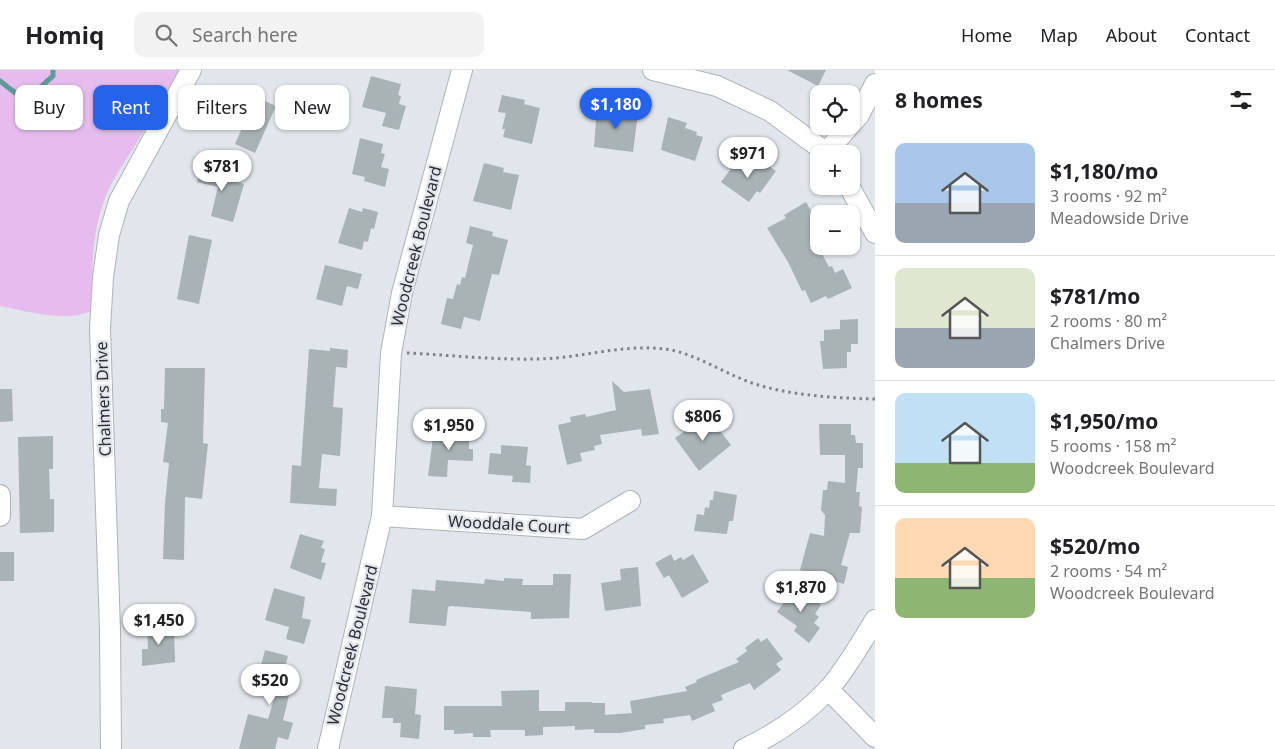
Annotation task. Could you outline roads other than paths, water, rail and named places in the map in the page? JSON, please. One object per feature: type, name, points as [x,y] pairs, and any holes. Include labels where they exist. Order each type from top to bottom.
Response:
[{"type":"street","name":"Chalmers Drive","points":[[111,749],[110,620],[100,329],[103,277],[110,235],[119,201],[191,70]]},
{"type":"street","name":"Woodcreek Boulevard","points":[[328,749],[382,516],[392,353],[402,293],[462,70]]},
{"type":"street","points":[[653,70],[717,86],[770,110],[817,145]]},
{"type":"street","points":[[860,113],[875,84]]},
{"type":"street","points":[[834,145],[842,135]]},
{"type":"street","points":[[854,195],[875,233]]},
{"type":"street","points":[[0,495],[0,516]]},
{"type":"street","name":"Wooddale Court","points":[[382,516],[583,529],[630,502]]},
{"type":"street","points":[[744,749],[778,730],[808,708],[828,689],[875,620]]},
{"type":"street","points":[[828,689],[875,737]]},
{"type":"waterway","points":[[0,81],[23,97],[28,97],[53,76],[53,70]]}]
